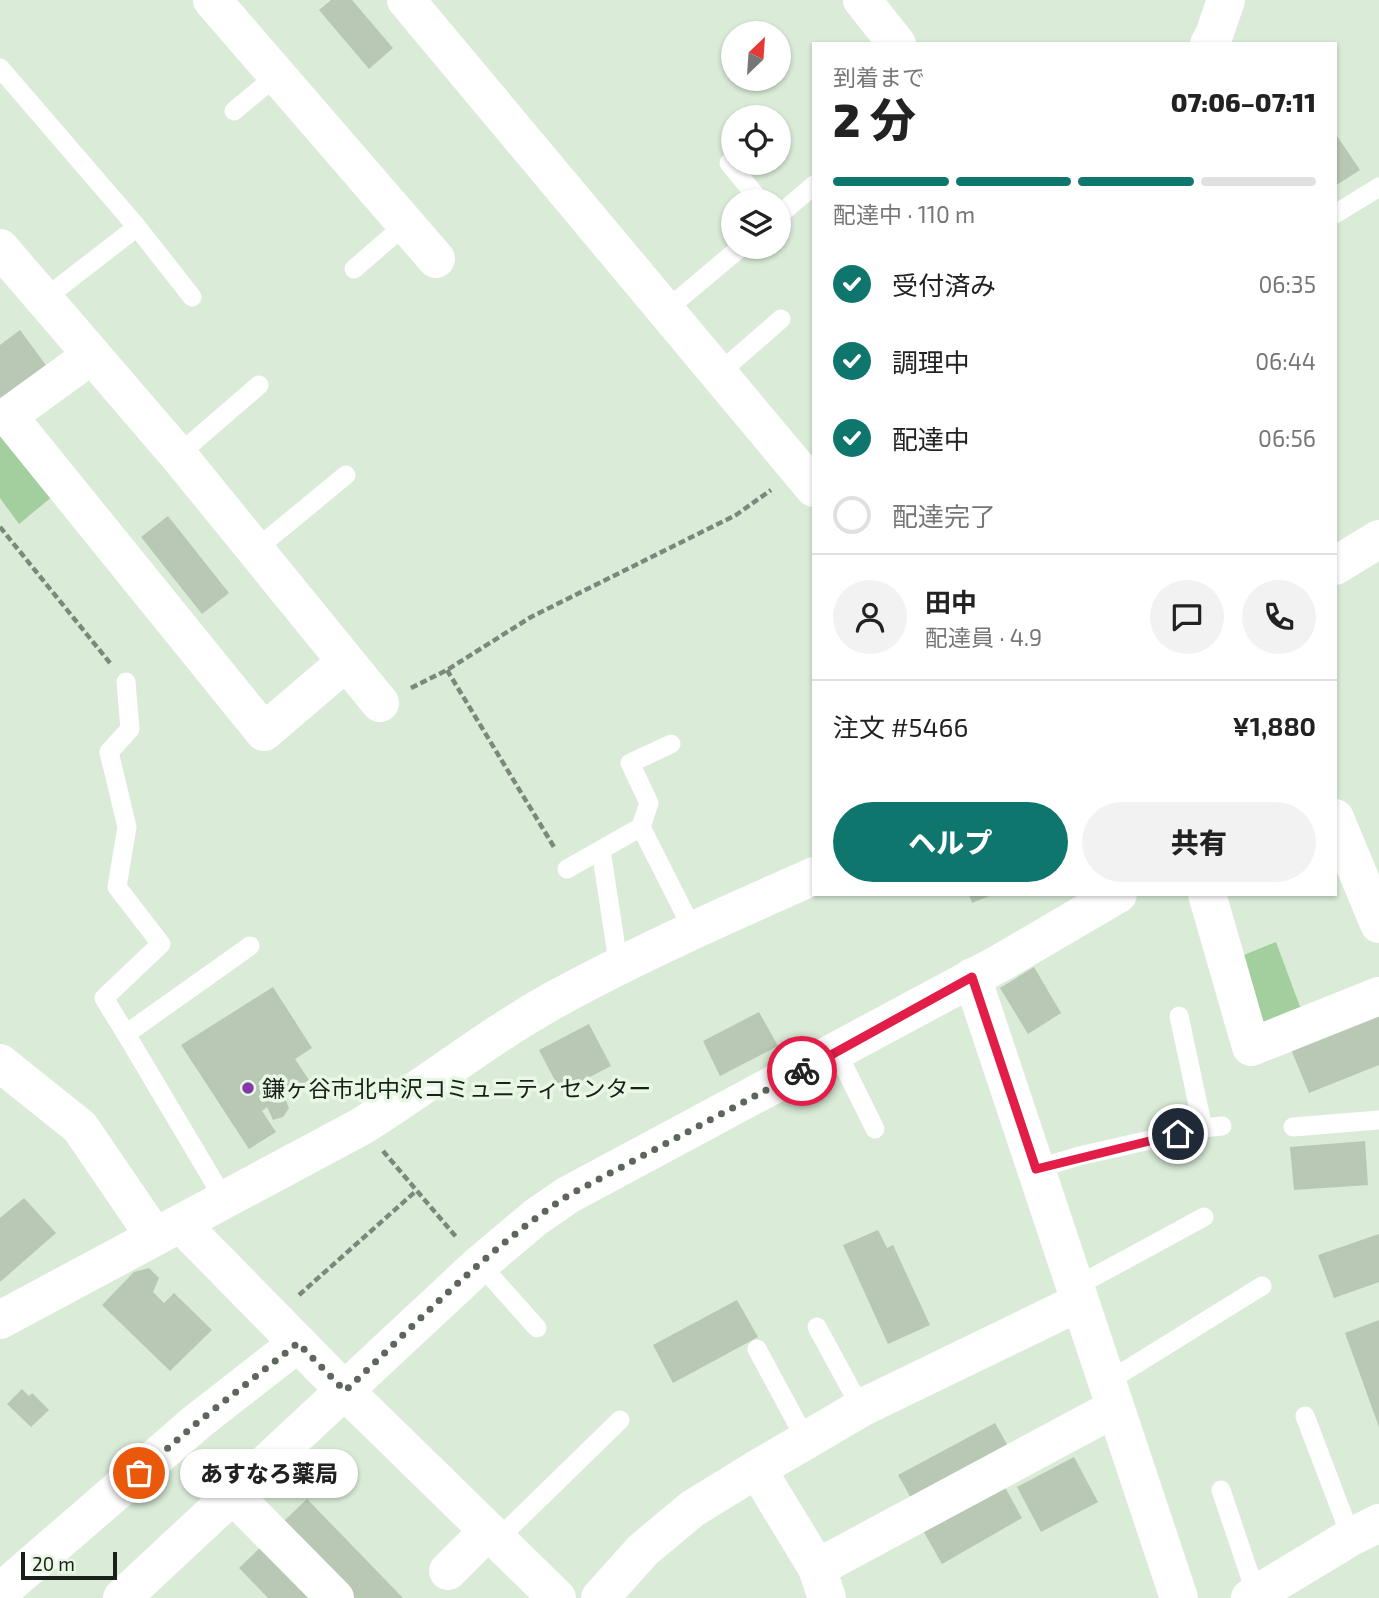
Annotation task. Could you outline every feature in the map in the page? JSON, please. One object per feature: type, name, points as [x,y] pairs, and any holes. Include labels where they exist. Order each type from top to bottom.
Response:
[{"type":"street","points":[[212,0],[436,259]]},
{"type":"street","points":[[406,0],[719,373],[811,478]]},
{"type":"street","points":[[862,0],[895,42]]},
{"type":"street","points":[[1210,42],[1226,0]]},
{"type":"street","points":[[0,248],[178,455],[380,703]]},
{"type":"street","points":[[92,355],[8,416],[271,740],[346,662]]},
{"type":"street","points":[[1337,564],[1379,539]]},
{"type":"street","points":[[1337,823],[1379,924]]},
{"type":"street","points":[[0,1320],[362,1126],[553,1001],[693,930],[812,877]]},
{"type":"street","points":[[138,1593],[233,1495],[480,1264],[536,1217],[569,1195],[837,1052],[1114,896]]},
{"type":"street","points":[[1208,896],[1251,1047],[1379,996]]},
{"type":"street","points":[[972,977],[1179,1598]]},
{"type":"street","points":[[0,1063],[80,1127],[168,1230],[286,1331],[557,1598]]},
{"type":"street","points":[[600,1598],[643,1550],[692,1509],[861,1408],[1078,1294]]},
{"type":"street","points":[[0,1592],[198,1422],[286,1331]]},
{"type":"street","points":[[757,1469],[822,1583],[1111,1395]]},
{"type":"street","points":[[233,1495],[335,1598]]},
{"type":"street","points":[[1253,1596],[1365,1530]]},
{"type":"street","points":[[448,1571],[493,1535]]},
{"type":"lane","points":[[0,68],[137,227],[192,297]]},
{"type":"lane","points":[[234,111],[277,75]]},
{"type":"lane","points":[[739,175],[750,189]]},
{"type":"lane","points":[[791,205],[812,187]]},
{"type":"lane","points":[[1337,213],[1379,187]]},
{"type":"lane","points":[[354,269],[406,224]]},
{"type":"lane","points":[[44,299],[137,227]]},
{"type":"lane","points":[[666,310],[727,259]]},
{"type":"lane","points":[[719,373],[781,319]]},
{"type":"lane","points":[[178,455],[259,385]]},
{"type":"lane","points":[[255,550],[346,475]]},
{"type":"lane","points":[[126,682],[131,729],[108,752],[127,827],[117,887],[161,944],[104,998],[224,1199]]},
{"type":"lane","points":[[671,744],[631,763],[649,803],[642,827],[693,930]]},
{"type":"lane","points":[[567,869],[642,827]]},
{"type":"lane","points":[[601,850],[619,968]]},
{"type":"lane","points":[[126,1034],[250,946]]},
{"type":"lane","points":[[1036,1169],[1079,1156],[1212,1127],[1179,1016]]},
{"type":"lane","points":[[837,1052],[875,1129]]},
{"type":"lane","points":[[1293,1127],[1379,1121]]},
{"type":"lane","points":[[1078,1294],[1204,1217]]},
{"type":"lane","points":[[480,1264],[537,1328]]},
{"type":"lane","points":[[1111,1395],[1262,1286]]},
{"type":"lane","points":[[817,1327],[861,1408]]},
{"type":"lane","points":[[757,1349],[806,1440]]},
{"type":"lane","points":[[1305,1416],[1365,1530]]},
{"type":"lane","points":[[493,1535],[620,1420]]},
{"type":"lane","points":[[1221,1490],[1253,1596]]},
{"type":"path","points":[[380,703],[447,670],[531,617],[736,514],[792,475],[811,478]]},
{"type":"path","points":[[0,527],[126,682]]},
{"type":"path","points":[[447,670],[567,869]]},
{"type":"path","points":[[362,1126],[480,1264]]},
{"type":"path","points":[[286,1331],[416,1191]]},
{"type":"green space","points":[[0,428],[53,496],[19,524],[0,498]]},
{"type":"green space","points":[[1276,942],[1302,1012],[1269,1026],[1254,1020],[1239,957]]},
{"type":"building","points":[[331,0],[352,0],[393,48],[369,69],[319,10]]},
{"type":"building","points":[[1337,136],[1360,170],[1337,185]]},
{"type":"building","points":[[20,330],[48,368],[0,403],[0,345]]},
{"type":"building","points":[[168,516],[229,593],[202,614],[141,537]]},
{"type":"building","points":[[970,896],[989,896],[972,903]]},
{"type":"building","points":[[1034,967],[1061,1013],[1028,1034],[1000,988]]},
{"type":"building","points":[[273,987],[312,1048],[295,1059],[309,1080],[284,1096],[289,1108],[283,1117],[273,1120],[267,1107],[262,1111],[276,1132],[249,1149],[181,1045]]},
{"type":"building","points":[[1379,1011],[1379,1065],[1309,1093],[1290,1047]]},
{"type":"building","points":[[759,1012],[778,1046],[720,1076],[703,1041]]},
{"type":"building","points":[[589,1024],[611,1066],[561,1092],[539,1050]]},
{"type":"building","points":[[1365,1141],[1368,1185],[1294,1190],[1290,1147]]},
{"type":"building","points":[[24,1198],[56,1233],[0,1282],[0,1218]]},
{"type":"building","points":[[878,1230],[887,1248],[893,1245],[930,1325],[888,1344],[843,1245]]},
{"type":"building","points":[[1379,1234],[1379,1282],[1334,1298],[1318,1255]]},
{"type":"building","points":[[149,1268],[159,1278],[153,1292],[164,1303],[174,1293],[212,1330],[170,1371],[102,1305],[134,1272]]},
{"type":"building","points":[[737,1300],[758,1337],[673,1383],[653,1345]]},
{"type":"building","points":[[1379,1320],[1379,1427],[1345,1333]]},
{"type":"building","points":[[22,1389],[29,1396],[32,1393],[49,1410],[31,1427],[7,1404]]},
{"type":"building","points":[[995,1423],[1012,1453],[915,1505],[898,1475]]},
{"type":"building","points":[[1074,1457],[1098,1502],[1041,1532],[1017,1487]]},
{"type":"building","points":[[1002,1482],[1022,1518],[942,1564],[921,1527]]},
{"type":"building","points":[[307,1499],[403,1598],[354,1598],[282,1523]]},
{"type":"building","points":[[264,1544],[317,1598],[268,1598],[239,1568]]},
{"type":"way so far","points":[[139,1473],[198,1422],[298,1343],[345,1391],[480,1264],[536,1217],[569,1195],[802,1071]]},
{"type":"place","name":"鎌ヶ谷市北中沢コミュニティセンター","points":[[248,1088]]},
{"type":"place","name":"あすなろ薬局","points":[[139,1473]]},
{"type":"route","points":[[802,1071],[972,977],[1036,1169],[1079,1156],[1178,1134]]}]
